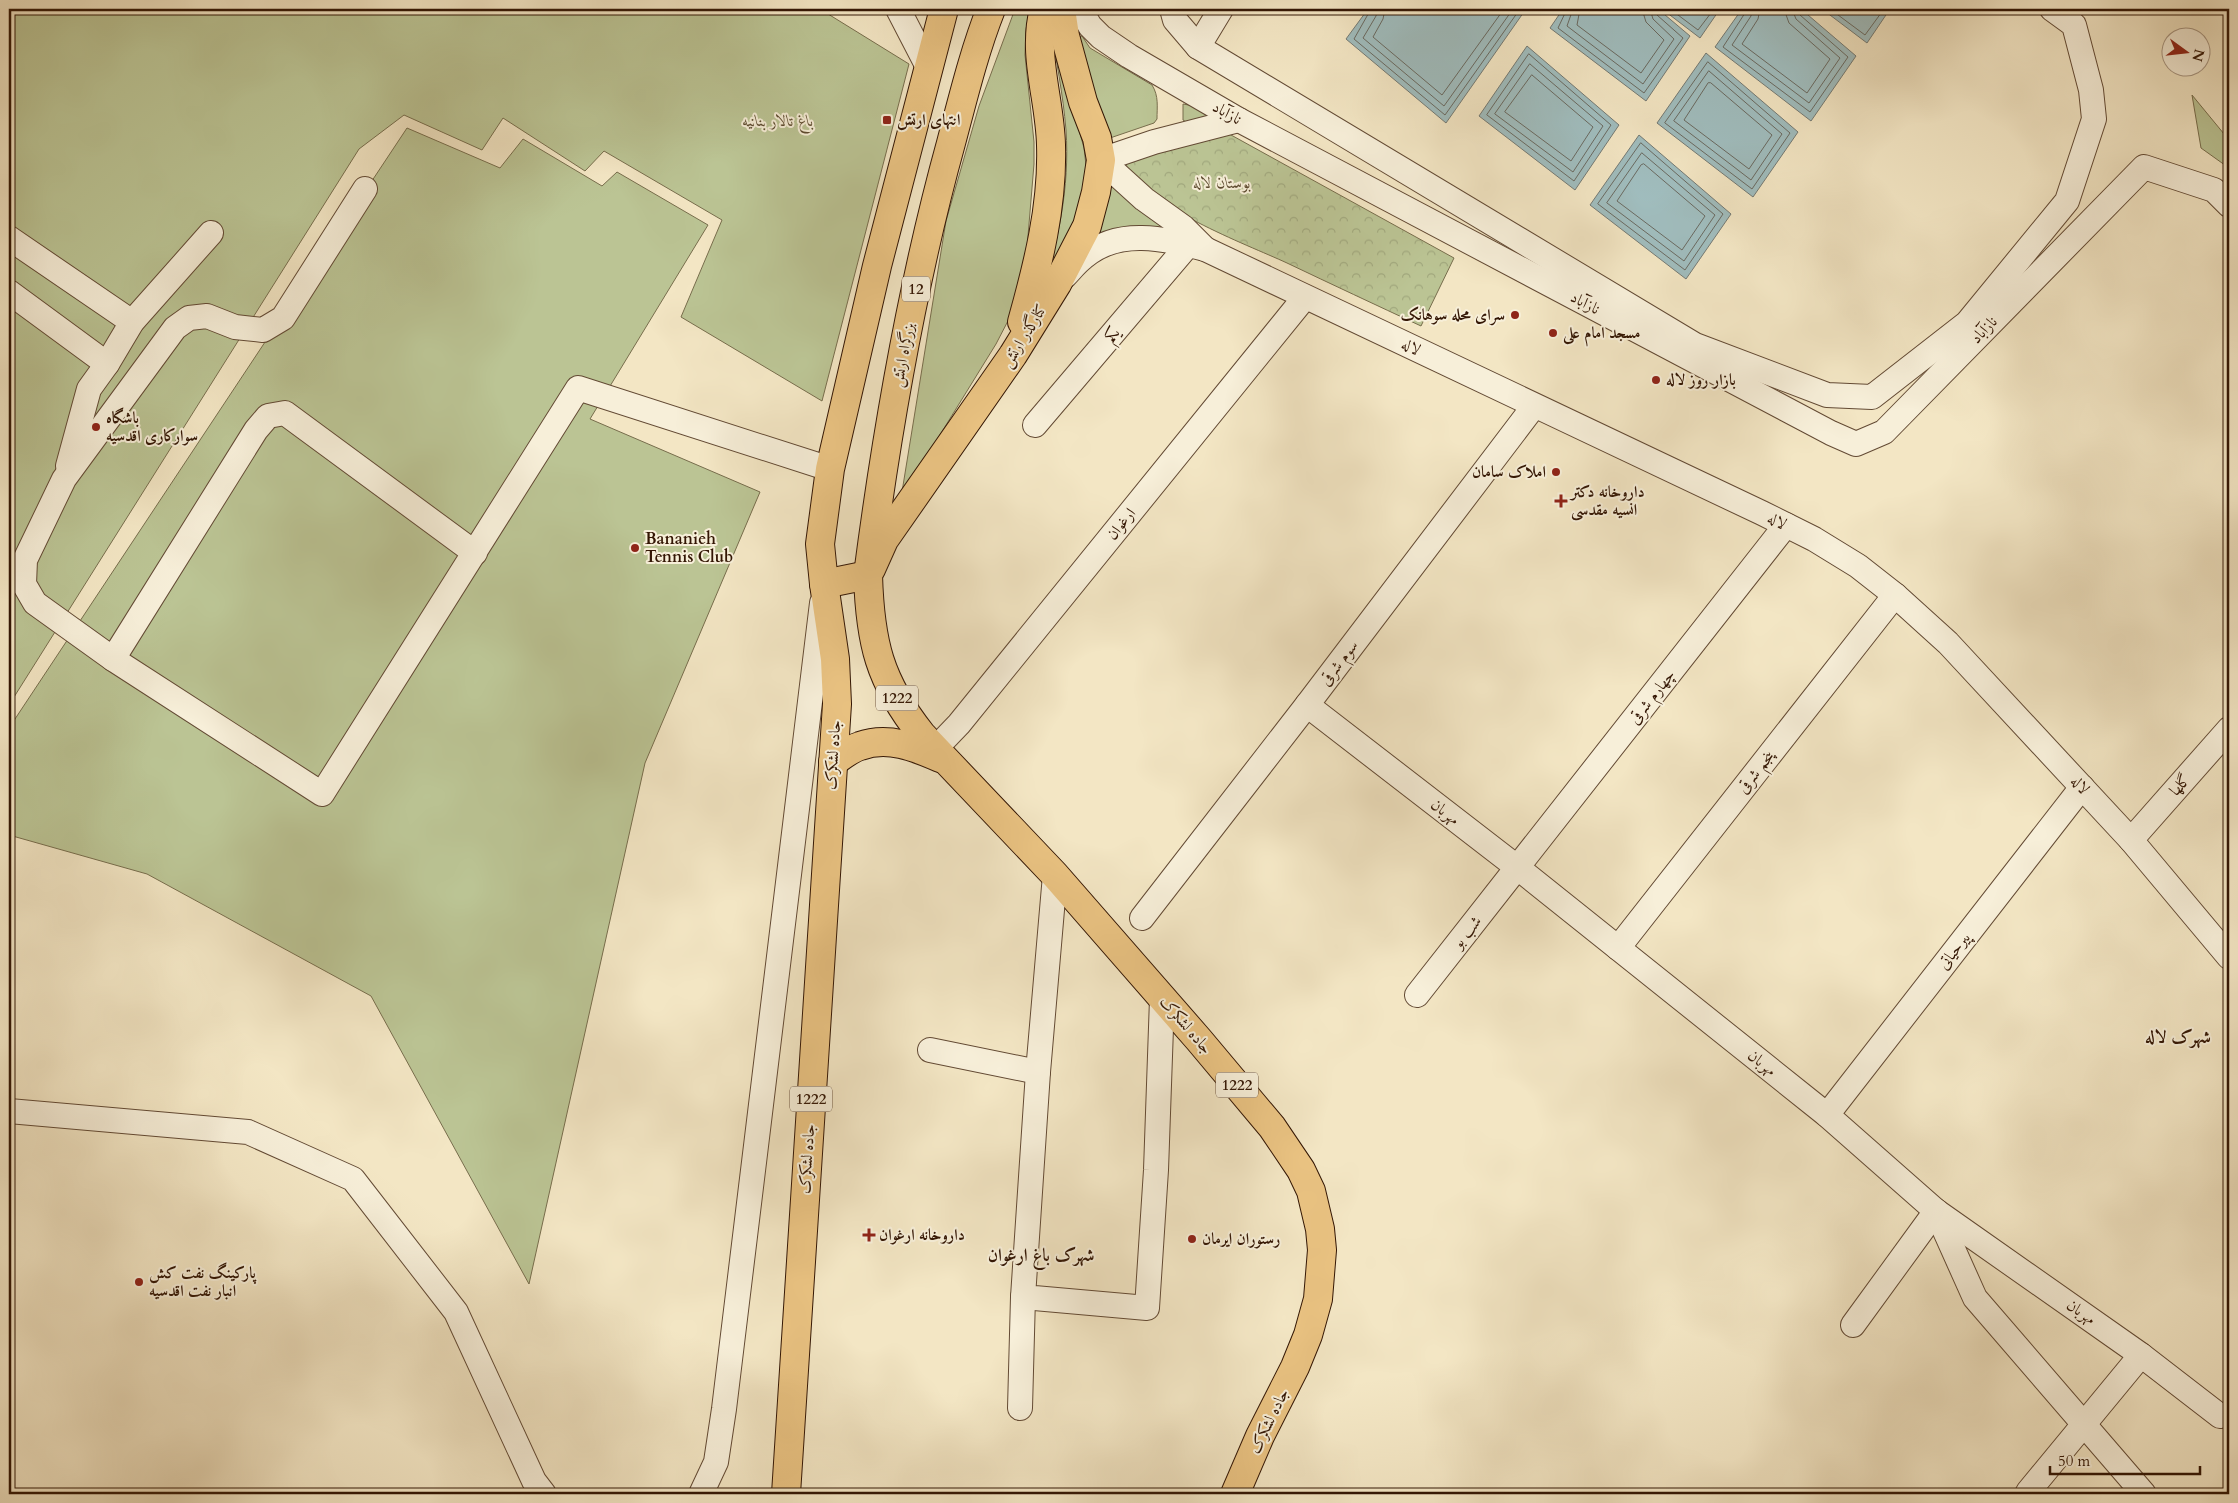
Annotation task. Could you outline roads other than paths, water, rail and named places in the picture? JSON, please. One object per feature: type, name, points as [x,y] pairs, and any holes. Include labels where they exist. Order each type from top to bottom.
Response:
[{"type":"main road","points":[[868,575],[824,584],[820,544],[830,469],[877,266],[944,9]]},
{"type":"main road","name":"بزرگراه ارتش","points":[[868,575],[899,370],[932,211],[979,40],[991,9]]},
{"type":"main road","points":[[1013,355],[1033,284],[1048,203],[1052,168],[1049,123],[1039,52],[1040,25],[1044,9]]},
{"type":"main road","name":"کنارگذر ارتش","points":[[873,640],[868,575],[884,540],[1013,355],[1056,284],[1087,226],[1096,192],[1101,160],[1096,138],[1083,102],[1061,9]]},
{"type":"main road","name":"جاده لشکرک","points":[[786,1494],[837,704],[835,659],[824,584]]},
{"type":"main road","name":"جاده لشکرک","points":[[873,640],[881,668],[907,716],[1055,875],[1244,1094],[1288,1150],[1301,1170],[1311,1191],[1320,1229],[1322,1250],[1318,1299],[1308,1335],[1295,1367],[1260,1436],[1235,1494]]},
{"type":"main road","name":"1222","points":[[833,762],[859,746],[884,742],[904,744],[941,754]]},
{"type":"street","name":"نازآباد","points":[[1080,9],[1090,26],[1101,37],[1129,56],[1239,120],[1822,428],[1856,444],[1884,432],[2144,167],[2214,190],[2229,205]]},
{"type":"street","points":[[1172,9],[1176,20],[1198,47],[1695,345],[1827,395],[1872,397],[1967,322],[2067,201],[2094,119],[2091,90],[2074,25],[2052,9]]},
{"type":"street","points":[[1198,47],[1221,9]]},
{"type":"street","points":[[897,10],[928,67]]},
{"type":"street","points":[[1101,160],[1154,142],[1239,120]]},
{"type":"street","name":"لاله","points":[[1101,160],[1144,199],[1183,227],[1197,247]]},
{"type":"street","points":[[64,479],[175,328],[190,318],[206,316],[235,327],[263,330],[282,318],[365,189]]},
{"type":"street","points":[[211,233],[132,322],[107,364],[89,389],[64,479],[25,560],[24,584],[35,603],[112,659],[322,794],[578,388],[830,469]]},
{"type":"street","points":[[9,238],[132,322]]},
{"type":"street","name":"لاله","points":[[1056,284],[1084,256],[1101,246],[1120,239],[1156,238],[1197,247],[1786,525],[1836,552],[1895,595],[1974,669],[2131,840],[2229,957]]},
{"type":"street","name":"یکم","points":[[1036,425],[1197,247]]},
{"type":"street","points":[[9,292],[107,364]]},
{"type":"street","name":"ارغوان","points":[[941,754],[965,717],[1305,297]]},
{"type":"street","name":"سوم شرقی","points":[[1142,918],[1307,705],[1534,406]]},
{"type":"street","points":[[112,659],[256,430],[268,416],[285,413],[475,553]]},
{"type":"street","name":"چهارم شرقی","points":[[1518,868],[1786,525]]},
{"type":"street","points":[[701,1494],[716,1462],[724,1410],[824,584]]},
{"type":"street","name":"پنجم شرقی","points":[[1618,948],[1895,595]]},
{"type":"street","name":"مهربان","points":[[1307,705],[1518,868],[1826,1115],[1936,1211],[2141,1355],[2220,1416]]},
{"type":"street","name":"گلها","points":[[2131,840],[2229,730]]},
{"type":"street","name":"پیرحیاتی","points":[[1826,1115],[2082,787]]},
{"type":"street","name":"شب بو","points":[[1417,995],[1518,868]]},
{"type":"street","points":[[1020,1408],[1023,1297],[1038,1072],[1055,875]]},
{"type":"street","points":[[1023,1297],[1147,1308],[1156,1170],[1162,999]]},
{"type":"street","points":[[930,1050],[1038,1072]]},
{"type":"street","points":[[9,1111],[248,1132],[353,1179],[456,1312],[534,1481],[544,1494]]},
{"type":"street","points":[[1853,1325],[1936,1211],[1975,1298],[2144,1494]]},
{"type":"street","points":[[2028,1492],[2141,1355]]},
{"type":"water","points":[[1368,9],[1526,9],[1446,123],[1346,39]]},
{"type":"water","points":[[1563,9],[1658,9],[1690,36],[1646,101],[1550,28]]},
{"type":"water","points":[[1662,9],[1720,9],[1700,38]]},
{"type":"water","points":[[1742,9],[1801,9],[1856,56],[1811,121],[1715,47]]},
{"type":"water","points":[[1822,9],[1890,9],[1867,43]]},
{"type":"water","points":[[1527,46],[1619,125],[1575,190],[1479,116]]},
{"type":"water","points":[[1706,53],[1798,132],[1753,197],[1657,123]]},
{"type":"water","points":[[1639,135],[1731,214],[1686,279],[1590,205]]},
{"type":"place","name":"انتهای ارتش","points":[[887,120]]},
{"type":"place","name":"سرای محله سوهانک","points":[[1515,315]]},
{"type":"place","name":"مسجد امام علی","points":[[1553,333]]},
{"type":"place","name":"بازار روز لاله","points":[[1656,380]]},
{"type":"place","name":"باشگاه سوارکاری اقدسیه","points":[[96,427]]},
{"type":"place","name":"املاک سامان","points":[[1556,472]]},
{"type":"place","name":"داروخانه دکتر انسیه مقدسی","points":[[1561,501]]},
{"type":"place","name":"Bananieh Tennis Club","points":[[635,548]]},
{"type":"place","name":"داروخانه ارغوان","points":[[869,1235]]},
{"type":"place","name":"رستوران ايرمان","points":[[1192,1239]]},
{"type":"place","name":"پارکینگ نفت کش انبار نفت اقدسیه","points":[[139,1282]]},
{"type":"district","name":"شهرک لاله","points":[[2178,1037]]},
{"type":"district","name":"شهرک باغ ارغوان","points":[[1041,1255]]},
{"type":"park label","name":"باغ تالار بنانیه","points":[[778,121]]},
{"type":"park label","name":"بوستان لاله","points":[[1222,183]]}]
